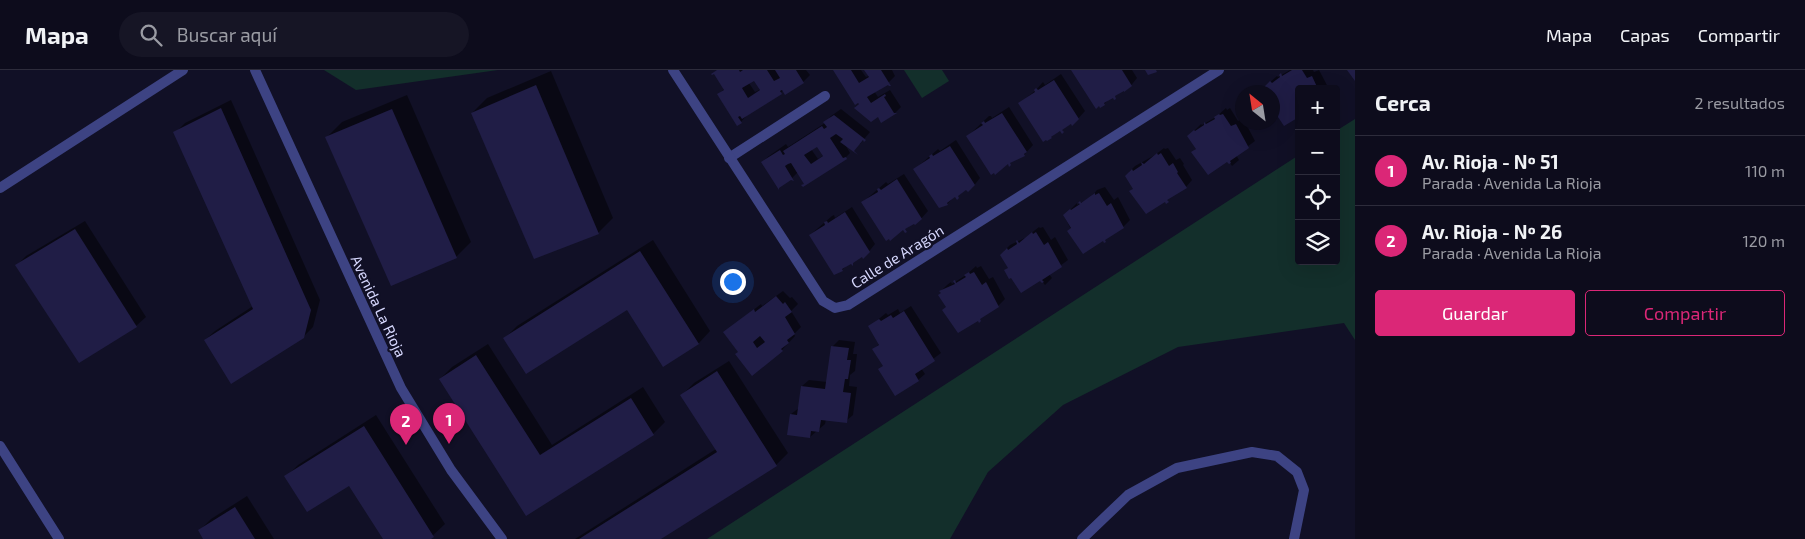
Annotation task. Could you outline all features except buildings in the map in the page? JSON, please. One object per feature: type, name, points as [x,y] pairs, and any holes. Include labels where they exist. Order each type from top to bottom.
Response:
[{"type":"street","points":[[0,188],[183,70]]},
{"type":"street","name":"Avenida La Rioja","points":[[255,70],[401,388],[451,470],[502,539]]},
{"type":"street","name":"Calle de Aragón","points":[[673,70],[823,301],[835,308],[848,305],[1219,70]]},
{"type":"street","points":[[729,158],[825,96]]},
{"type":"street","points":[[0,446],[60,539]]},
{"type":"street","points":[[1082,539],[1128,495],[1177,468],[1252,452],[1277,456],[1297,472],[1304,490],[1294,539]]},
{"type":"green space","points":[[324,70],[498,70],[356,90]]},
{"type":"green space","points":[[904,70],[942,70],[949,81],[922,98]]},
{"type":"green space","points":[[1355,119],[1355,340],[1344,323],[1178,347],[1063,405],[988,472],[950,539],[707,539],[1295,158],[1295,265],[1340,265],[1340,128]]},
{"type":"place","name":"Av. Rioja - Nº 51","points":[[449,444]]},
{"type":"place","name":"Av. Rioja - Nº 26","points":[[406,445]]}]
